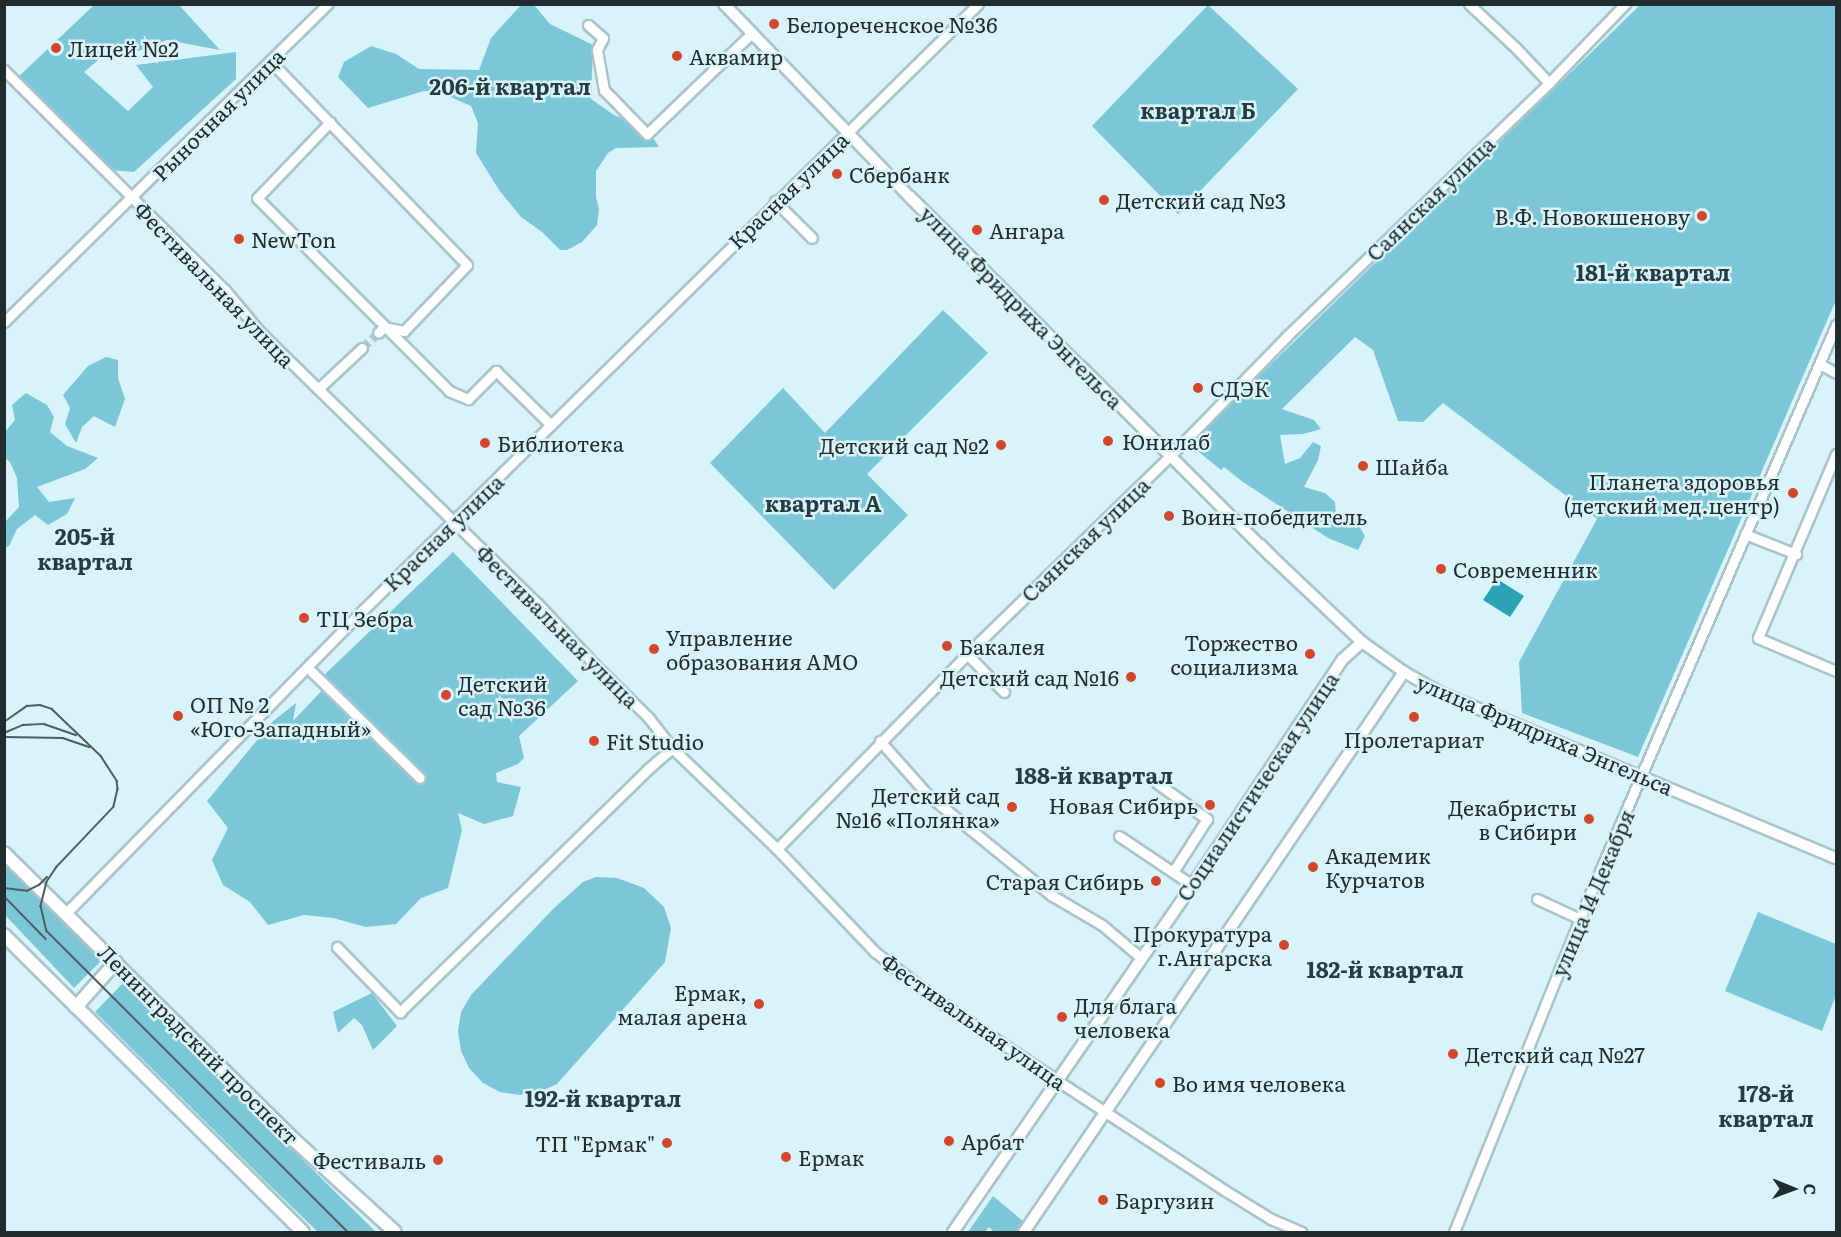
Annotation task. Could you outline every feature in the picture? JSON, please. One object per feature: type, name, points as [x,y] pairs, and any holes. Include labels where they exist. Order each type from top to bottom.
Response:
[{"type":"main road","name":"Ленинградский проспект","points":[[4,852],[67,912],[291,1138],[395,1233]]},
{"type":"main road","points":[[4,935],[303,1233]]},
{"type":"main road","points":[[76,1007],[116,962]]},
{"type":"street","name":"Рыночная улица","points":[[4,322],[328,4]]},
{"type":"street","name":"улица Фридриха Энгельса","points":[[724,4],[847,133],[1271,555],[1362,642],[1404,672],[1441,693],[1836,858]]},
{"type":"street","name":"Красная улица","points":[[67,912],[308,667],[775,201],[978,4]]},
{"type":"street","points":[[1469,4],[1516,48],[1549,84]]},
{"type":"street","name":"Саянская улица","points":[[777,849],[967,654],[1172,454],[1286,337],[1549,84],[1625,4]]},
{"type":"street","points":[[588,26],[603,38],[597,50],[604,90],[647,134],[752,33]]},
{"type":"street","points":[[271,62],[467,265],[404,331],[381,330]]},
{"type":"street","name":"Фестивальная улица","points":[[4,70],[225,290],[260,332],[538,604],[648,717],[672,748],[777,849],[875,952],[943,1004],[1106,1112],[1271,1219],[1301,1233]]},
{"type":"street","points":[[330,122],[256,198],[381,330],[449,391],[468,399],[496,372],[551,425]]},
{"type":"street","points":[[775,201],[812,238]]},
{"type":"street","name":"улица 14 Декабря","points":[[1454,1233],[1580,919],[1836,325]]},
{"type":"street","points":[[318,389],[362,348]]},
{"type":"street","points":[[1820,364],[1836,373]]},
{"type":"street","points":[[1836,454],[1796,554],[1758,638],[1836,671]]},
{"type":"street","points":[[1745,534],[1796,554]]},
{"type":"street","name":"Социалистическая улица","points":[[953,1233],[1140,957],[1192,885],[1342,660],[1362,642]]},
{"type":"street","points":[[967,654],[1004,692]]},
{"type":"street","points":[[308,667],[420,778]]},
{"type":"street","points":[[1024,1233],[1404,672]]},
{"type":"street","points":[[880,741],[928,795],[1051,895],[1102,925],[1140,957]]},
{"type":"street","points":[[337,947],[400,1012],[639,777],[672,748]]},
{"type":"street","points":[[1157,783],[1207,819],[1173,872]]},
{"type":"street","points":[[1119,836],[1192,885]]},
{"type":"street","points":[[1537,899],[1580,919]]},
{"type":"shaded area","points":[[1641,4],[1836,5],[1836,300],[1638,757],[1522,713],[1519,662],[1597,519],[1443,403],[1423,422],[1398,421],[1373,350],[1355,337],[1282,409],[1314,420],[1321,429],[1303,434],[1280,435],[1285,464],[1300,458],[1313,442],[1321,446],[1318,460],[1304,487],[1325,493],[1335,502],[1336,517],[1359,526],[1365,536],[1358,550],[1328,538],[1224,467],[1221,470],[1189,444]]},
{"type":"shaded area","points":[[94,5],[179,5],[220,50],[167,40],[133,53],[118,43],[84,72],[128,111],[153,87],[136,65],[236,52],[236,79],[134,172],[109,170],[14,81]]},
{"type":"shaded area","points":[[521,5],[534,5],[550,24],[593,45],[591,99],[614,115],[646,127],[659,147],[616,148],[608,153],[596,171],[596,197],[599,209],[597,225],[582,242],[567,250],[560,250],[542,232],[521,217],[499,190],[476,153],[478,123],[471,106],[437,91],[424,91],[368,108],[338,77],[344,62],[371,46],[396,54],[419,69],[479,70],[491,38]]},
{"type":"shaded area","points":[[1208,5],[1298,89],[1178,214],[1092,126]]},
{"type":"shaded area","points":[[943,310],[988,353],[867,474],[908,515],[834,590],[710,463],[783,388],[825,433]]},
{"type":"shaded area","points":[[106,357],[118,360],[118,378],[125,399],[115,427],[94,416],[82,427],[76,443],[65,424],[70,408],[63,395],[88,366]]},
{"type":"shaded area","points":[[26,393],[47,405],[54,417],[50,432],[67,446],[98,458],[85,469],[37,487],[49,502],[75,498],[67,514],[48,525],[35,515],[17,529],[9,546],[5,548],[5,522],[19,507],[17,478],[10,462],[5,458],[5,432],[15,420],[12,405]]},
{"type":"shaded area","points":[[453,552],[578,681],[519,736],[524,758],[518,764],[496,773],[497,782],[521,787],[513,816],[484,824],[458,813],[462,830],[448,888],[421,898],[396,924],[366,927],[333,918],[304,915],[268,925],[250,902],[223,885],[212,860],[228,828],[207,801],[272,722],[296,703],[293,721],[329,683],[323,676]]},
{"type":"shaded area","points":[[1497,579],[1524,596],[1510,617],[1483,600]]},
{"type":"shaded area","points":[[4,865],[104,958],[74,988],[5,915]]},
{"type":"shaded area","points":[[596,877],[617,878],[644,888],[664,907],[671,928],[665,962],[557,1084],[539,1092],[520,1095],[500,1092],[483,1083],[469,1068],[461,1051],[458,1031],[461,1012],[471,995],[554,908],[583,882]]},
{"type":"shaded area","points":[[1758,912],[1836,944],[1836,995],[1822,1031],[1725,991]]},
{"type":"shaded area","points":[[123,983],[376,1232],[318,1232],[265,1181],[95,1012]]},
{"type":"shaded area","points":[[372,993],[397,1026],[373,1050],[362,1025],[354,1018],[338,1033],[333,1012]]},
{"type":"shaded area","points":[[993,1196],[1023,1221],[1018,1232],[994,1232],[989,1227],[985,1232],[968,1232]]},
{"type":"tunnel","points":[[362,348],[378,333]]},
{"type":"tram line","points":[[4,722],[27,706],[40,705],[52,709],[101,756],[117,781],[118,789],[114,807],[57,867],[47,882],[41,906],[47,931],[348,1232]]},
{"type":"tram line","points":[[4,733],[23,725],[44,724],[76,735]]},
{"type":"tram line","points":[[4,737],[63,738],[89,747]]},
{"type":"tram line","points":[[4,888],[27,891],[39,885],[47,877]]},
{"type":"tram line","points":[[4,896],[46,939]]},
{"type":"place","name":"Белореченское №36","points":[[774,24]]},
{"type":"place","name":"Лицей №2","points":[[56,48]]},
{"type":"place","name":"Аквамир","points":[[677,56]]},
{"type":"place","name":"Сбербанк","points":[[837,174]]},
{"type":"place","name":"Детский сад №3","points":[[1104,200]]},
{"type":"place","name":"В.Ф. Новокшенову","points":[[1702,216]]},
{"type":"place","name":"Ангара","points":[[977,230]]},
{"type":"place","name":"NewTon","points":[[239,239]]},
{"type":"place","name":"СДЭК","points":[[1198,388]]},
{"type":"place","name":"Юнилаб","points":[[1108,441]]},
{"type":"place","name":"Библиотека","points":[[485,443]]},
{"type":"place","name":"Детский сад №2","points":[[1001,445]]},
{"type":"place","name":"Шайба","points":[[1363,466]]},
{"type":"place","name":"Планета здоровья (детский мед.центр)","points":[[1793,493]]},
{"type":"place","name":"Воин-победитель","points":[[1169,516]]},
{"type":"place","name":"Современник","points":[[1441,569]]},
{"type":"place","name":"ТЦ Зебра","points":[[304,618]]},
{"type":"place","name":"Бакалея","points":[[947,646]]},
{"type":"place","name":"Управление образования АМО","points":[[654,649]]},
{"type":"place","name":"Торжество социализма","points":[[1310,654]]},
{"type":"place","name":"Детский сад №16","points":[[1131,677]]},
{"type":"place","name":"Детский сад №36","points":[[446,695]]},
{"type":"place","name":"ОП № 2 «Юго-Западный»","points":[[178,716]]},
{"type":"place","name":"Пролетариат","points":[[1414,717]]},
{"type":"place","name":"Fit Studio","points":[[594,741]]},
{"type":"place","name":"Новая Сибирь","points":[[1210,805]]},
{"type":"place","name":"Детский сад №16 «Полянка»","points":[[1012,807]]},
{"type":"place","name":"Декабристы в Сибири","points":[[1589,819]]},
{"type":"place","name":"Академик Курчатов","points":[[1313,867]]},
{"type":"place","name":"Старая Сибирь","points":[[1156,881]]},
{"type":"place","name":"Прокуратура г.Ангарска","points":[[1284,945]]},
{"type":"place","name":"Ермак, малая арена","points":[[759,1004]]},
{"type":"place","name":"Для блага человека","points":[[1062,1017]]},
{"type":"place","name":"Детский сад №27","points":[[1453,1054]]},
{"type":"place","name":"Во имя человека","points":[[1160,1083]]},
{"type":"place","name":"Арбат","points":[[949,1141]]},
{"type":"place","name":"ТП \"Ермак\"","points":[[667,1143]]},
{"type":"place","name":"Ермак","points":[[786,1157]]},
{"type":"place","name":"Фестиваль","points":[[438,1160]]},
{"type":"place","name":"Баргузин","points":[[1103,1200]]},
{"type":"district","name":"206-й квартал","points":[[510,86]]},
{"type":"district","name":"квартал Б","points":[[1198,110]]},
{"type":"district","name":"181-й квартал","points":[[1653,272]]},
{"type":"district","name":"квартал А","points":[[823,503]]},
{"type":"district","name":"205-й квартал","points":[[85,548]]},
{"type":"district","name":"188-й квартал","points":[[1094,775]]},
{"type":"district","name":"182-й квартал","points":[[1385,969]]},
{"type":"district","name":"192-й квартал","points":[[603,1098]]},
{"type":"district","name":"178-й квартал","points":[[1766,1104]]}]
